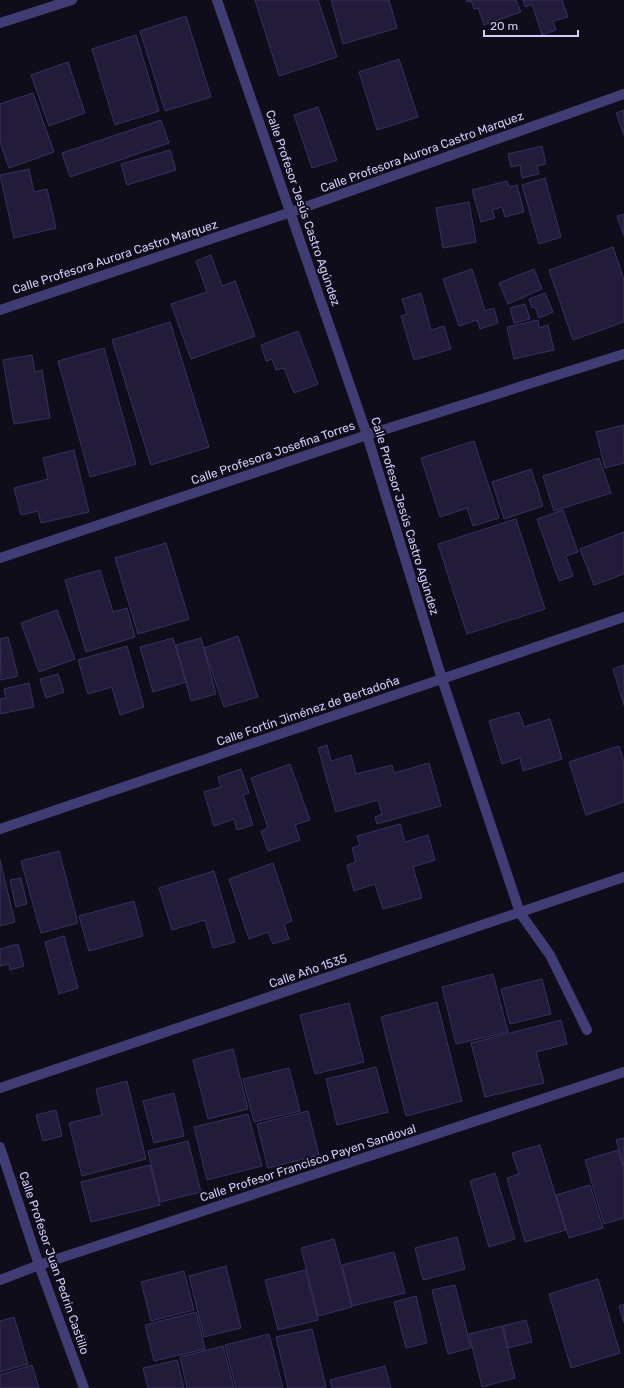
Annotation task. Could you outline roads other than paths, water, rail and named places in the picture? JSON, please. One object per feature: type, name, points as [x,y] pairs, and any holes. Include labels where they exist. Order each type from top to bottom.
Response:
[{"type":"street","points":[[0,23],[72,0]]},
{"type":"street","name":"Calle Profesor Jesús Castro Agúndez","points":[[217,0],[367,435],[442,679],[520,913],[550,955],[587,1030]]},
{"type":"street","name":"Calle Profesora Aurora Castro Marquez","points":[[0,310],[291,212],[624,94]]},
{"type":"street","name":"Calle Profesora Josefina Torres","points":[[0,558],[367,435],[624,354]]},
{"type":"street","name":"Calle Fortín Jiménez de Bertadoña","points":[[0,829],[624,617]]},
{"type":"street","name":"Calle Año 1535","points":[[0,1088],[624,878]]},
{"type":"street","name":"Calle Profesor Francisco Payen Sandoval","points":[[0,1280],[39,1265],[624,1072]]},
{"type":"street","name":"Calle Profesor Juan Pedrin Castillo","points":[[0,1147],[39,1265],[84,1388]]}]
